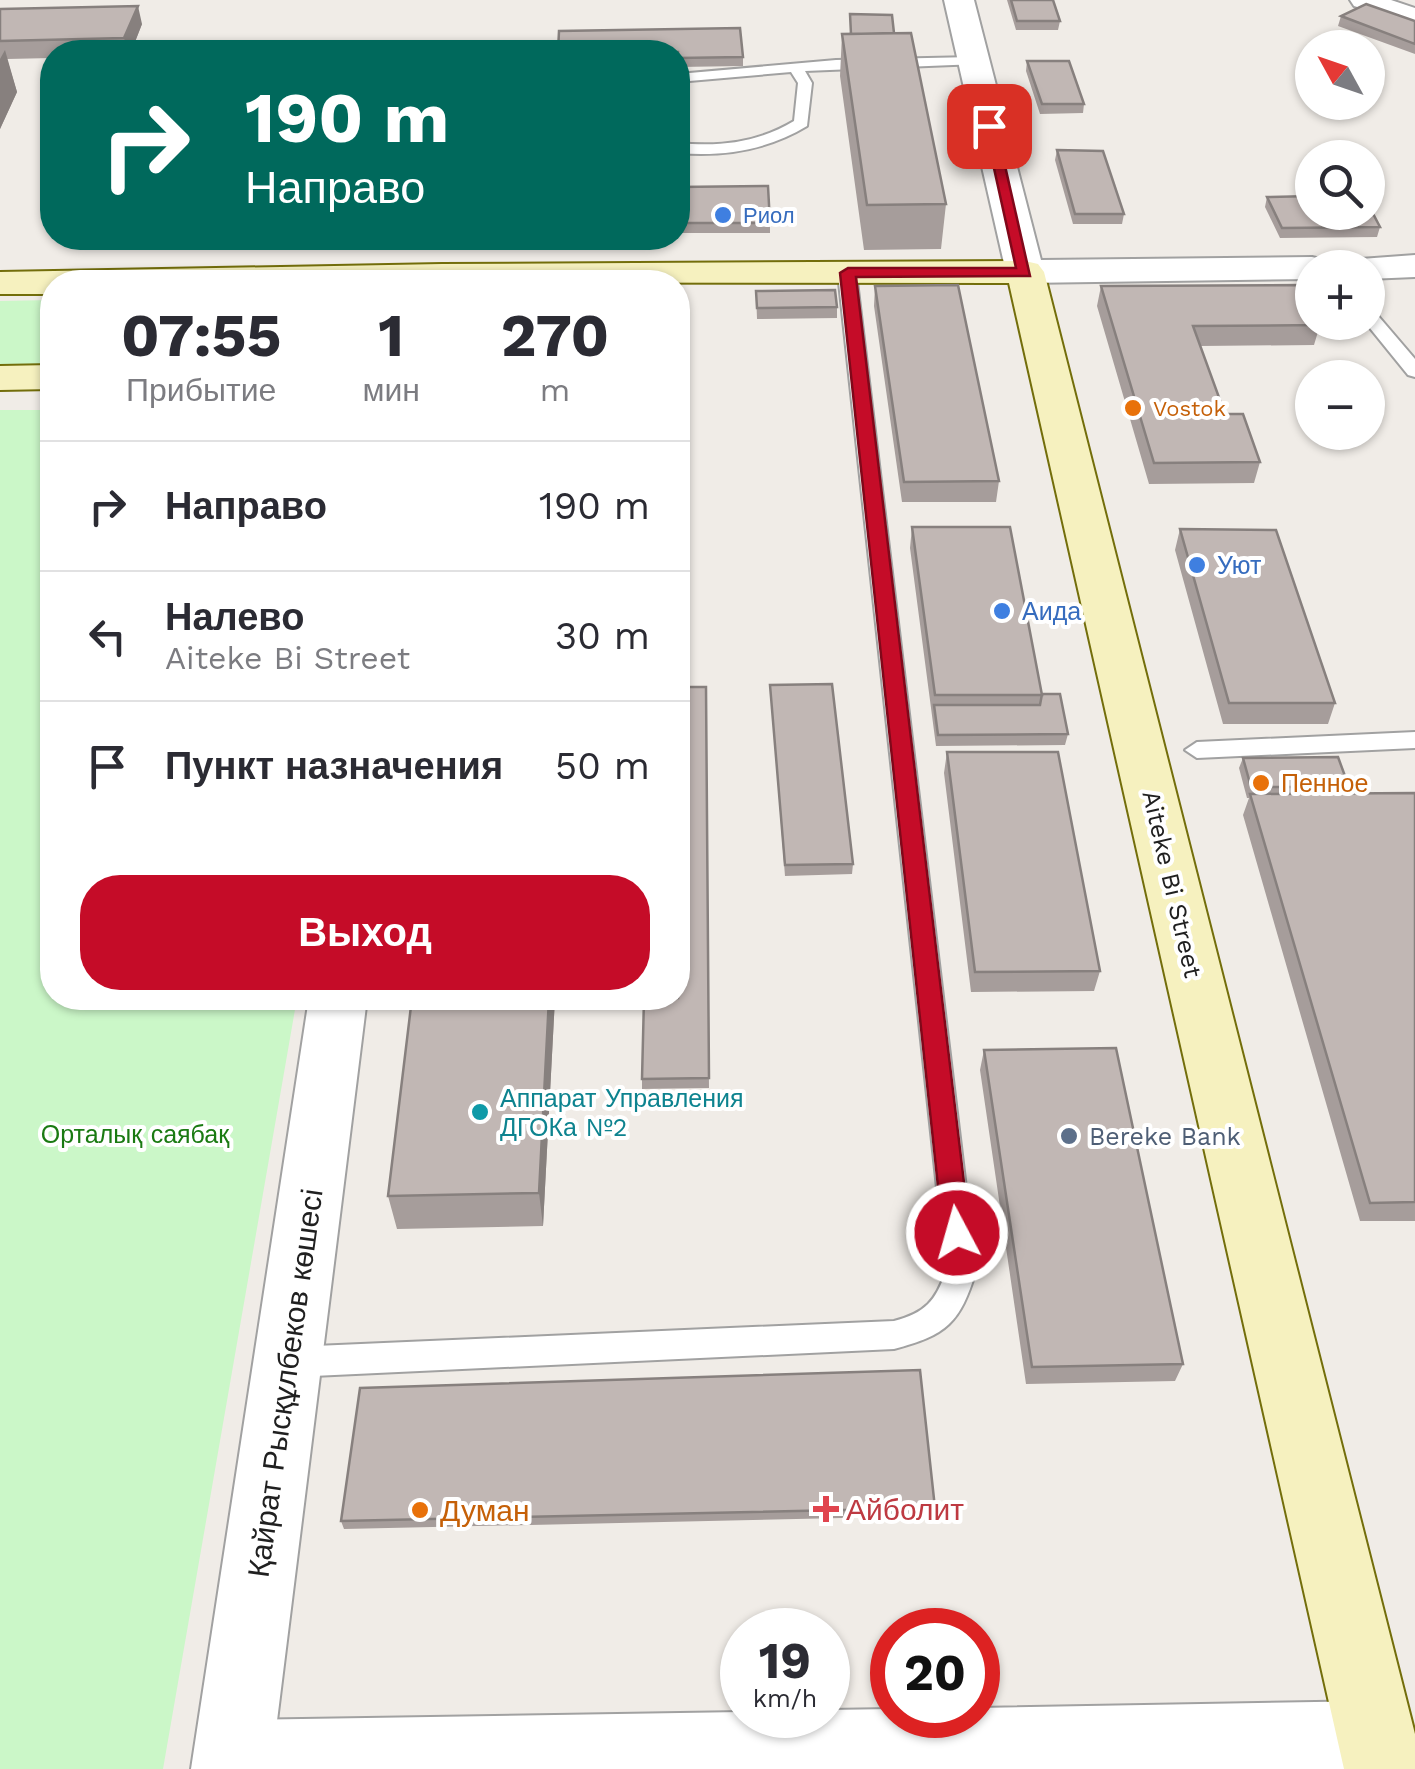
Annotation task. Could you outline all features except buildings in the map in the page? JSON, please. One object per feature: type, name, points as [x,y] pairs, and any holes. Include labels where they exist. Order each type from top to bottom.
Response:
[{"type":"main road","points":[[690,275],[1025,272]]},
{"type":"main road","name":"Aiteke Bi Street","points":[[1025,272],[1380,1753]]},
{"type":"main road","points":[[0,283],[40,283]]},
{"type":"main road","points":[[0,378],[40,377]]},
{"type":"street","name":"Aiteke Bi Street","points":[[958,0],[1025,272]]},
{"type":"street","points":[[1364,0],[1415,18]]},
{"type":"street","points":[[1385,267],[1415,266]]},
{"type":"street","points":[[1025,272],[1295,268]]},
{"type":"street","name":"Қайрат Рысқұлбеков көшесі","points":[[232,1763],[336,1010]]},
{"type":"street","points":[[232,1763],[1380,1753]]},
{"type":"lane","points":[[690,77],[973,60]]},
{"type":"lane","points":[[690,148],[739,148],[778,139],[802,123],[805,83],[796,68]]},
{"type":"lane","points":[[288,1362],[894,1335],[931,1326],[950,1306],[961,1271],[848,273]]},
{"type":"lane","points":[[1385,335],[1415,371]]},
{"type":"lane","points":[[1197,750],[1415,740]]},
{"type":"green space","points":[[40,300],[40,365],[0,365],[0,301]]},
{"type":"green space","name":"Орталық саябақ","points":[[0,410],[40,410],[40,1010],[295,1010],[163,1769],[0,1769]]},
{"type":"place","name":"Риол","points":[[723,215]]},
{"type":"place","name":"Vostok","points":[[1133,408]]},
{"type":"place","name":"Уют","points":[[1197,565]]},
{"type":"place","name":"Аида","points":[[1002,611]]},
{"type":"place","name":"Пенное","points":[[1261,783]]},
{"type":"place","name":"Аппарат Управления ДГОКа №2","points":[[480,1112]]},
{"type":"place","name":"Bereke Bank","points":[[1069,1136]]},
{"type":"place","name":"Айболит","points":[[826,1509]]},
{"type":"place","name":"Думан","points":[[420,1510]]},
{"type":"route","points":[[957,1233],[848,273],[1025,272],[989,126]]}]
